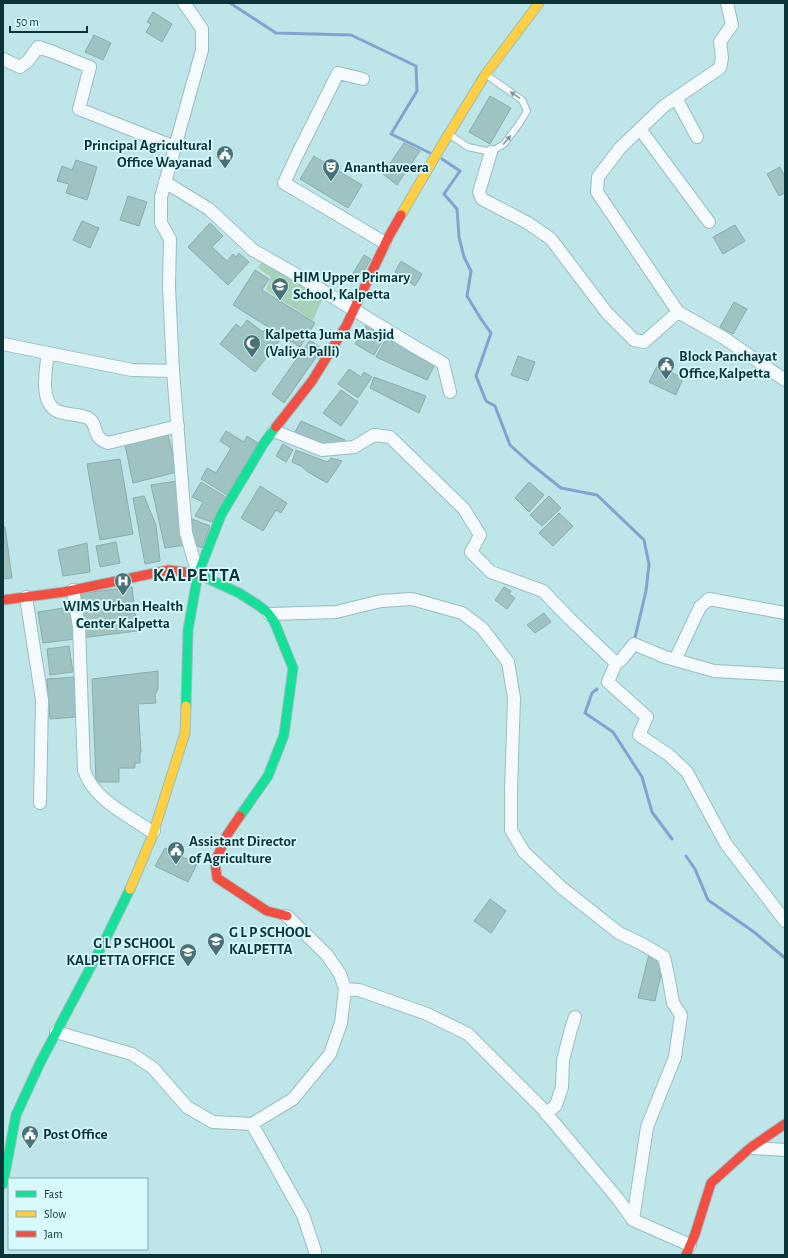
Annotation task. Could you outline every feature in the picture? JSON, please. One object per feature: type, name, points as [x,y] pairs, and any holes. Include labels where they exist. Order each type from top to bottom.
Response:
[{"type":"main road","points":[[3,1184],[16,1115],[40,1063],[129,891],[154,831],[185,733],[188,630],[198,574],[221,515],[264,443],[312,381],[346,326],[385,243],[485,75],[539,3]]},
{"type":"main road","points":[[3,600],[73,590],[169,570],[198,574],[247,596],[269,614],[274,621],[293,668],[284,735],[268,776],[227,835],[216,862],[217,878],[267,912],[287,916]]},
{"type":"main road","points":[[688,1250],[711,1183],[750,1148],[785,1124]]},
{"type":"street","points":[[184,3],[202,29],[202,50],[161,197],[161,223],[170,239],[169,287],[173,371],[186,533],[198,574]]},
{"type":"street","points":[[726,3],[732,25],[720,42],[722,58],[720,68],[664,106],[620,148],[598,177],[597,192],[678,312],[724,338],[785,380]]},
{"type":"street","points":[[3,59],[20,67],[28,61],[38,48],[53,52],[90,67],[79,109],[175,147]]},
{"type":"street","points":[[363,80],[338,73],[284,183],[385,243]]},
{"type":"street","points":[[676,98],[697,138]]},
{"type":"street","points":[[640,129],[709,222]]},
{"type":"street","points":[[491,152],[479,192],[482,199],[528,224],[551,239],[608,313],[634,340],[644,342],[678,312]]},
{"type":"street","points":[[165,182],[209,209],[253,250],[415,347],[443,362],[450,392]]},
{"type":"street","points":[[3,344],[132,370],[173,371]]},
{"type":"street","points":[[48,353],[44,377],[51,407],[58,412],[88,418],[93,423],[96,435],[102,441],[108,443],[178,426]]},
{"type":"street","points":[[274,431],[322,450],[354,447],[374,435],[390,437],[464,509],[480,535],[471,552],[491,572],[543,591],[616,663]]},
{"type":"street","points":[[73,590],[79,627],[84,770],[87,778],[103,799],[149,830],[154,831]]},
{"type":"street","points":[[26,597],[42,700],[40,803]]},
{"type":"street","points":[[675,660],[700,607],[709,599],[785,613]]},
{"type":"street","points":[[269,614],[336,612],[380,601],[412,600],[462,613],[482,628],[508,662],[514,698],[511,830],[524,852],[562,888],[620,934],[642,944],[664,957],[673,1003],[681,1014],[675,1057],[647,1127],[633,1220]]},
{"type":"street","points":[[785,675],[714,671],[665,657],[634,644],[621,660],[616,663],[608,682],[647,716],[639,735],[669,755],[687,772],[726,844],[785,921]]},
{"type":"street","points":[[56,1032],[132,1054],[152,1068],[187,1107],[214,1122],[252,1124],[293,1099],[330,1054],[341,1023],[345,989],[340,974],[327,955],[287,916]]},
{"type":"street","points":[[345,989],[359,990],[427,1014],[468,1034],[541,1107],[618,1199],[633,1220],[688,1250]]},
{"type":"street","points":[[546,1114],[556,1105],[562,1087],[563,1060],[575,1017]]},
{"type":"street","points":[[252,1124],[303,1215],[315,1255]]},
{"type":"street","points":[[750,1148],[785,1150]]},
{"type":"lane","points":[[449,134],[468,147],[491,152],[504,144],[527,111],[522,100],[485,75]]},
{"type":"green space","points":[[262,261],[323,297],[313,321],[266,290],[271,277],[258,268]]},
{"type":"building","points":[[153,12],[172,24],[162,42],[146,32],[151,24],[147,22]]},
{"type":"building","points":[[94,35],[111,43],[103,60],[85,52]]},
{"type":"building","points":[[490,96],[511,108],[490,144],[469,132]]},
{"type":"building","points":[[404,143],[420,151],[397,185],[383,174]]},
{"type":"building","name":"Ananthaveera","points":[[314,156],[362,185],[348,208],[300,179]]},
{"type":"building","points":[[76,160],[97,167],[87,200],[66,193],[69,184],[57,181],[62,166],[72,170]]},
{"type":"building","points":[[780,167],[784,175],[785,174],[785,193],[779,196],[767,174]]},
{"type":"building","points":[[128,196],[147,202],[139,226],[120,220]]},
{"type":"building","points":[[82,221],[99,228],[90,248],[73,240]]},
{"type":"building","points":[[210,223],[223,236],[212,247],[227,261],[233,254],[236,257],[239,253],[249,262],[228,285],[188,247]]},
{"type":"building","points":[[735,225],[745,241],[723,254],[713,237]]},
{"type":"building","points":[[364,255],[371,259],[359,279],[352,275]]},
{"type":"building","points":[[401,261],[422,274],[415,286],[395,272]]},
{"type":"building","name":"HIM Upper Primary School, Kalpetta","points":[[255,270],[269,279],[262,290],[315,323],[300,347],[233,305]]},
{"type":"building","points":[[734,302],[747,309],[733,334],[720,327]]},
{"type":"building","name":"Kalpetta Juma Masjid (Valiya Palli)","points":[[247,320],[263,332],[266,329],[280,340],[255,372],[220,344],[236,324],[241,328]]},
{"type":"building","points":[[367,324],[386,335],[374,355],[355,344]]},
{"type":"building","points":[[386,339],[411,349],[435,364],[427,380],[376,357]]},
{"type":"building","points":[[310,340],[322,349],[284,403],[272,394]]},
{"type":"building","points":[[518,356],[535,362],[528,381],[511,375]]},
{"type":"building","name":"Block Panchayat Office,Kalpetta","points":[[657,366],[683,378],[676,395],[649,382]]},
{"type":"building","points":[[349,369],[361,377],[364,372],[372,377],[358,398],[338,384]]},
{"type":"building","points":[[374,377],[426,396],[419,413],[370,388]]},
{"type":"building","points":[[341,390],[358,402],[341,426],[323,413]]},
{"type":"building","points":[[301,421],[345,440],[344,444],[321,444],[294,434]]},
{"type":"building","points":[[226,431],[244,442],[247,436],[258,443],[227,495],[201,479],[207,468],[216,473],[231,448],[220,441]]},
{"type":"building","points":[[168,435],[177,472],[133,483],[125,445]]},
{"type":"building","points":[[283,444],[293,450],[286,462],[276,456]]},
{"type":"building","points":[[296,450],[327,462],[331,458],[342,461],[327,483],[301,466],[292,462]]},
{"type":"building","points":[[120,459],[133,534],[100,540],[87,464]]},
{"type":"building","points":[[177,481],[186,545],[165,548],[151,485]]},
{"type":"building","points":[[201,482],[226,497],[212,522],[195,516],[203,502],[192,497]]},
{"type":"building","points":[[529,482],[544,495],[529,512],[515,498]]},
{"type":"building","points":[[260,486],[287,503],[281,513],[276,510],[263,531],[241,518]]},
{"type":"building","points":[[144,496],[156,525],[160,561],[145,564],[133,498]]},
{"type":"building","points":[[549,496],[561,508],[542,526],[530,515]]},
{"type":"building","points":[[559,513],[573,526],[553,546],[539,533]]},
{"type":"building","points":[[192,519],[210,526],[202,548],[192,543]]},
{"type":"building","points":[[5,527],[12,578],[3,579],[3,528]]},
{"type":"building","points":[[116,542],[120,563],[100,567],[96,546]]},
{"type":"building","points":[[87,543],[90,572],[63,576],[58,550]]},
{"type":"building","points":[[132,587],[137,631],[81,638],[75,594]]},
{"type":"building","points":[[504,587],[511,591],[509,594],[515,598],[507,609],[495,600]]},
{"type":"building","points":[[70,607],[75,639],[43,643],[38,612]]},
{"type":"building","points":[[544,613],[551,622],[535,633],[527,625]]},
{"type":"building","points":[[69,646],[73,672],[50,675],[47,649]]},
{"type":"building","points":[[158,671],[158,689],[155,695],[156,703],[138,704],[141,752],[140,763],[135,763],[135,768],[119,768],[119,782],[96,782],[92,679]]},
{"type":"building","points":[[74,677],[77,717],[50,719],[47,679]]},
{"type":"building","name":"Assistant Director of Agriculture","points":[[165,848],[197,864],[188,882],[155,866]]},
{"type":"building","points":[[490,899],[506,911],[491,933],[474,921]]},
{"type":"building","points":[[649,954],[658,957],[656,962],[660,965],[659,973],[661,974],[655,1001],[638,998]]},
{"type":"waterway","points":[[230,3],[276,33],[351,35],[416,66],[417,91],[391,134],[430,153]]},
{"type":"waterway","points":[[442,159],[460,171],[444,194],[457,209],[459,237],[464,257],[471,271],[467,296],[491,333],[476,376],[486,401],[495,406],[510,445],[561,488],[597,495],[644,540],[649,564],[646,591],[634,642]]},
{"type":"waterway","points":[[597,689],[592,693],[585,713],[613,732],[642,777],[652,812],[672,839]]},
{"type":"waterway","points":[[686,856],[695,869],[708,900],[754,932],[785,958]]},
{"type":"traffic: fast","points":[[186,706],[188,630],[198,574],[221,515],[264,443],[276,427]]},
{"type":"traffic: fast","points":[[198,574],[239,593],[267,612],[274,621],[293,668],[284,735],[268,776],[240,816]]},
{"type":"traffic: fast","points":[[3,1184],[16,1115],[40,1063],[130,889]]},
{"type":"traffic: slow","points":[[401,215],[485,75],[539,3]]},
{"type":"traffic: slow","points":[[130,889],[152,837],[185,733],[186,706]]},
{"type":"traffic: jam","points":[[276,427],[312,381],[346,326],[389,236],[401,215]]},
{"type":"traffic: jam","points":[[3,600],[64,592],[169,570],[198,574]]},
{"type":"traffic: jam","points":[[240,816],[227,835],[215,862],[217,878],[267,911],[287,916]]},
{"type":"traffic: jam","points":[[686,1255],[695,1234],[711,1183],[750,1148],[785,1124]]},
{"type":"place","name":"Principal Agricultural Office Wayanad","points":[[225,169]]},
{"type":"place","name":"Ananthaveera","points":[[331,182]]},
{"type":"place","name":"HIM Upper Primary School, Kalpetta","points":[[280,301]]},
{"type":"place","name":"Kalpetta Juma Masjid (Valiya Palli)","points":[[252,358]]},
{"type":"place","name":"Block Panchayat Office,Kalpetta","points":[[666,380]]},
{"type":"place","name":"WIMS Urban Health Center Kalpetta","points":[[123,596]]},
{"type":"place","name":"Assistant Director of Agriculture","points":[[176,865]]},
{"type":"place","name":"G L P SCHOOL KALPETTA","points":[[216,956]]},
{"type":"place","name":"G L P SCHOOL KALPETTA OFFICE","points":[[188,967]]},
{"type":"place","name":"Post Office","points":[[30,1149]]},
{"type":"district","name":"KALPETTA","points":[[197,574]]}]
